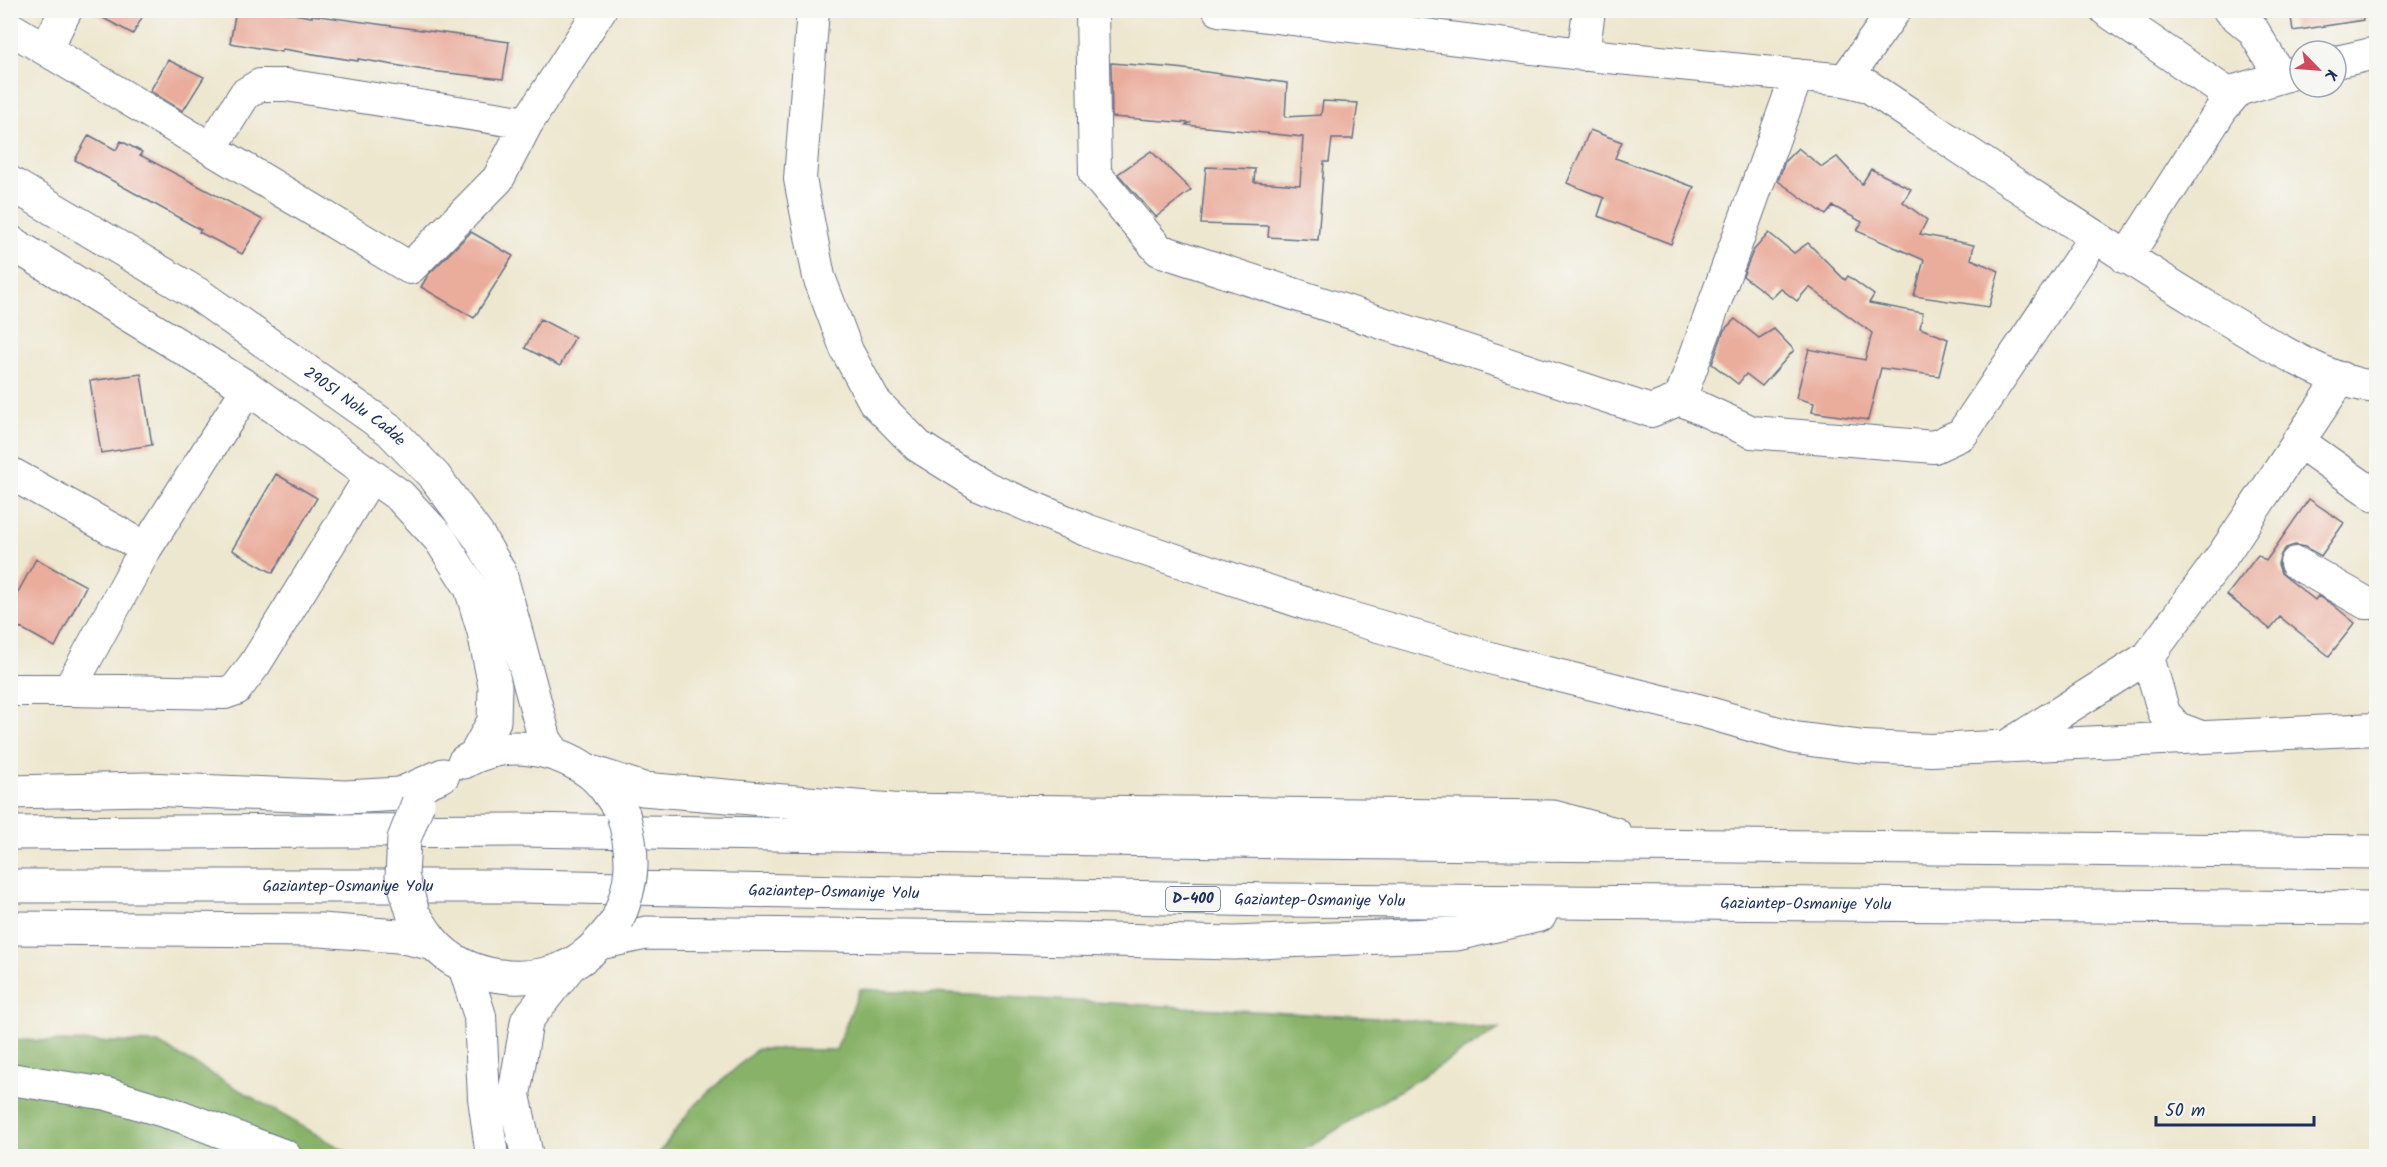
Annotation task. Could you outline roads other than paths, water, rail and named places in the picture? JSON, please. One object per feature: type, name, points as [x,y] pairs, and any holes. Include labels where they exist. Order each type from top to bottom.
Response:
[{"type":"main road","name":"29051 Nolu Cadde","points":[[10,183],[199,294],[390,430],[435,477],[479,537],[500,573],[545,741],[554,753]]},
{"type":"main road","points":[[10,242],[248,388],[400,496],[440,539],[471,588],[484,632],[495,686],[494,721],[477,754]]},
{"type":"main road","points":[[10,792],[146,789],[346,797],[400,794],[443,775],[477,754],[515,747],[554,753],[588,771],[643,789],[892,810],[1553,817],[1654,846]]},
{"type":"main road","points":[[443,775],[418,803],[404,839],[402,876],[413,913],[434,944],[464,966],[499,977],[536,977],[571,965],[609,932],[628,896],[633,868],[631,841],[622,814],[608,791],[588,771]]},
{"type":"main road","points":[[10,833],[521,830],[1295,843],[2376,852]]},
{"type":"main road","name":"Gaziantep-Osmaniye Yolu","points":[[10,886],[520,886],[1276,900],[2376,908]]},
{"type":"main road","points":[[609,932],[1234,943],[1457,934],[1596,902]]},
{"type":"main road","points":[[10,928],[321,930],[398,936],[434,944]]},
{"type":"street","points":[[46,49],[66,10]]},
{"type":"street","points":[[10,28],[410,268],[498,179],[527,123],[600,10]]},
{"type":"street","points":[[813,10],[800,180],[819,277],[847,351],[874,401],[918,446],[980,485],[1086,530],[1340,615],[1508,663],[1702,711],[1796,738],[1864,747],[1909,749],[2006,747],[2376,729]]},
{"type":"street","points":[[1092,10],[1095,174],[1159,250],[1651,411],[1680,399],[1752,432],[1934,447],[1962,434],[2095,237]]},
{"type":"street","points":[[1219,10],[1583,55],[1845,80],[1868,86],[2126,258],[2263,341],[2341,378],[2364,386],[2376,387]]},
{"type":"street","points":[[1583,55],[1589,10]]},
{"type":"street","points":[[1845,80],[1895,10]]},
{"type":"street","points":[[2106,10],[2232,97]]},
{"type":"street","points":[[2229,10],[2253,30],[2288,72]]},
{"type":"street","points":[[2348,59],[2376,53]]},
{"type":"street","points":[[1680,399],[1797,75]]},
{"type":"street","points":[[2126,258],[2221,110],[2238,90],[2288,75]]},
{"type":"street","points":[[211,148],[245,93],[260,85],[286,86],[527,123]]},
{"type":"street","points":[[2006,747],[2148,657],[2225,552],[2341,378]]},
{"type":"street","points":[[69,690],[146,548],[248,388]]},
{"type":"street","points":[[2298,441],[2376,496]]},
{"type":"street","points":[[10,473],[146,548]]},
{"type":"street","points":[[10,690],[225,693],[236,690],[255,664],[371,476]]},
{"type":"street","points":[[2296,563],[2366,603],[2376,603]]},
{"type":"street","points":[[2148,657],[2163,713],[2177,728],[2201,737]]},
{"type":"street","points":[[527,1156],[514,1095],[527,1020],[571,965]]},
{"type":"street","points":[[464,966],[480,1016],[484,1098],[492,1156]]},
{"type":"street","points":[[10,1079],[107,1094],[180,1116],[285,1156]]}]
